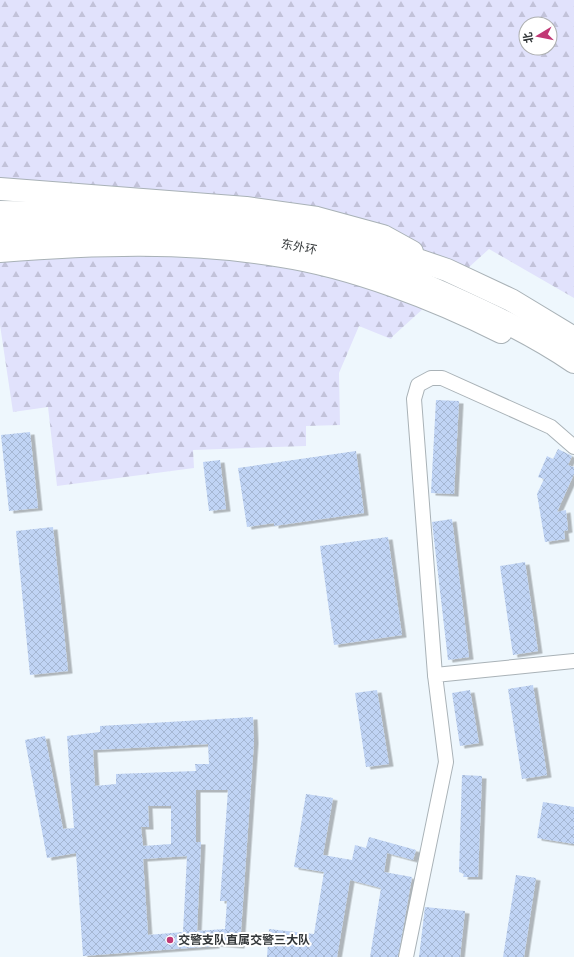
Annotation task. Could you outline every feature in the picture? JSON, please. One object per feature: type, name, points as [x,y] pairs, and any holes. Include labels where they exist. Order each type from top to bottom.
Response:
[{"type":"main road","points":[[0,189],[246,208],[317,218],[383,236],[447,270]]},
{"type":"main road","name":"东外环","points":[[0,212],[186,215],[277,224],[359,240],[447,270],[510,300],[574,338]]},
{"type":"main road","name":"东外环","points":[[0,231],[192,234],[272,242],[312,250],[373,264],[415,281],[507,322],[551,346],[574,362]]},
{"type":"main road","points":[[0,251],[54,247],[207,247],[281,256],[346,271],[403,290],[480,322],[574,368]]},
{"type":"street","points":[[406,957],[446,762],[436,675],[414,399],[418,385],[431,378],[442,378],[551,427],[574,447]]},
{"type":"street","points":[[436,675],[574,661]]},
{"type":"green space","points":[[0,0],[574,0],[574,298],[489,249],[391,339],[359,326],[339,373],[340,425],[306,426],[306,446],[193,450],[194,468],[57,486],[48,407],[13,412],[0,325]]},
{"type":"building","points":[[436,400],[459,401],[454,494],[431,493]]},
{"type":"building","points":[[30,432],[38,508],[9,511],[1,435]]},
{"type":"building","points":[[558,449],[572,456],[568,465],[574,467],[574,474],[557,512],[566,510],[568,530],[564,531],[565,539],[545,542],[537,494],[544,479],[538,477],[547,456],[553,459]]},
{"type":"building","points":[[356,451],[364,513],[274,526],[274,523],[247,527],[238,468]]},
{"type":"building","points":[[220,460],[226,509],[209,511],[203,462]]},
{"type":"building","points":[[452,519],[469,657],[448,660],[432,522]]},
{"type":"building","points":[[53,527],[68,671],[30,675],[16,531]]},
{"type":"building","points":[[388,537],[402,635],[334,645],[320,546]]},
{"type":"building","points":[[525,562],[538,651],[513,655],[500,566]]},
{"type":"building","points":[[533,685],[547,775],[522,779],[508,689]]},
{"type":"building","points":[[377,690],[389,764],[366,767],[355,693]]},
{"type":"building","points":[[470,690],[479,743],[460,746],[452,693]]},
{"type":"building","points":[[253,717],[254,741],[240,946],[215,944],[215,946],[83,956],[76,853],[47,858],[25,740],[45,736],[63,829],[74,828],[67,736],[100,732],[100,726]],"holes":[[[208,744],[209,764],[195,764],[196,771],[116,774],[116,784],[95,786],[93,750]],[[196,790],[228,790],[220,901],[227,901],[225,929],[197,931],[201,842],[196,842]],[[148,806],[171,806],[171,844],[143,846],[141,827],[149,827]],[[187,856],[183,932],[148,935],[143,859]]]},
{"type":"building","points":[[462,775],[482,776],[478,877],[463,877],[464,874],[459,872]]},
{"type":"building","points":[[306,794],[333,798],[323,855],[352,860],[355,845],[366,848],[369,837],[416,850],[413,860],[387,853],[384,872],[412,877],[398,957],[370,957],[381,888],[350,880],[337,957],[267,957],[269,929],[314,934],[324,872],[294,867]]},
{"type":"building","points":[[543,802],[574,807],[574,844],[537,838]]},
{"type":"building","points":[[516,875],[536,878],[524,957],[503,957]]},
{"type":"building","points":[[425,907],[465,911],[460,957],[419,957]]},
{"type":"place","name":"交警支队直属交警三大队","points":[[170,940]]}]
